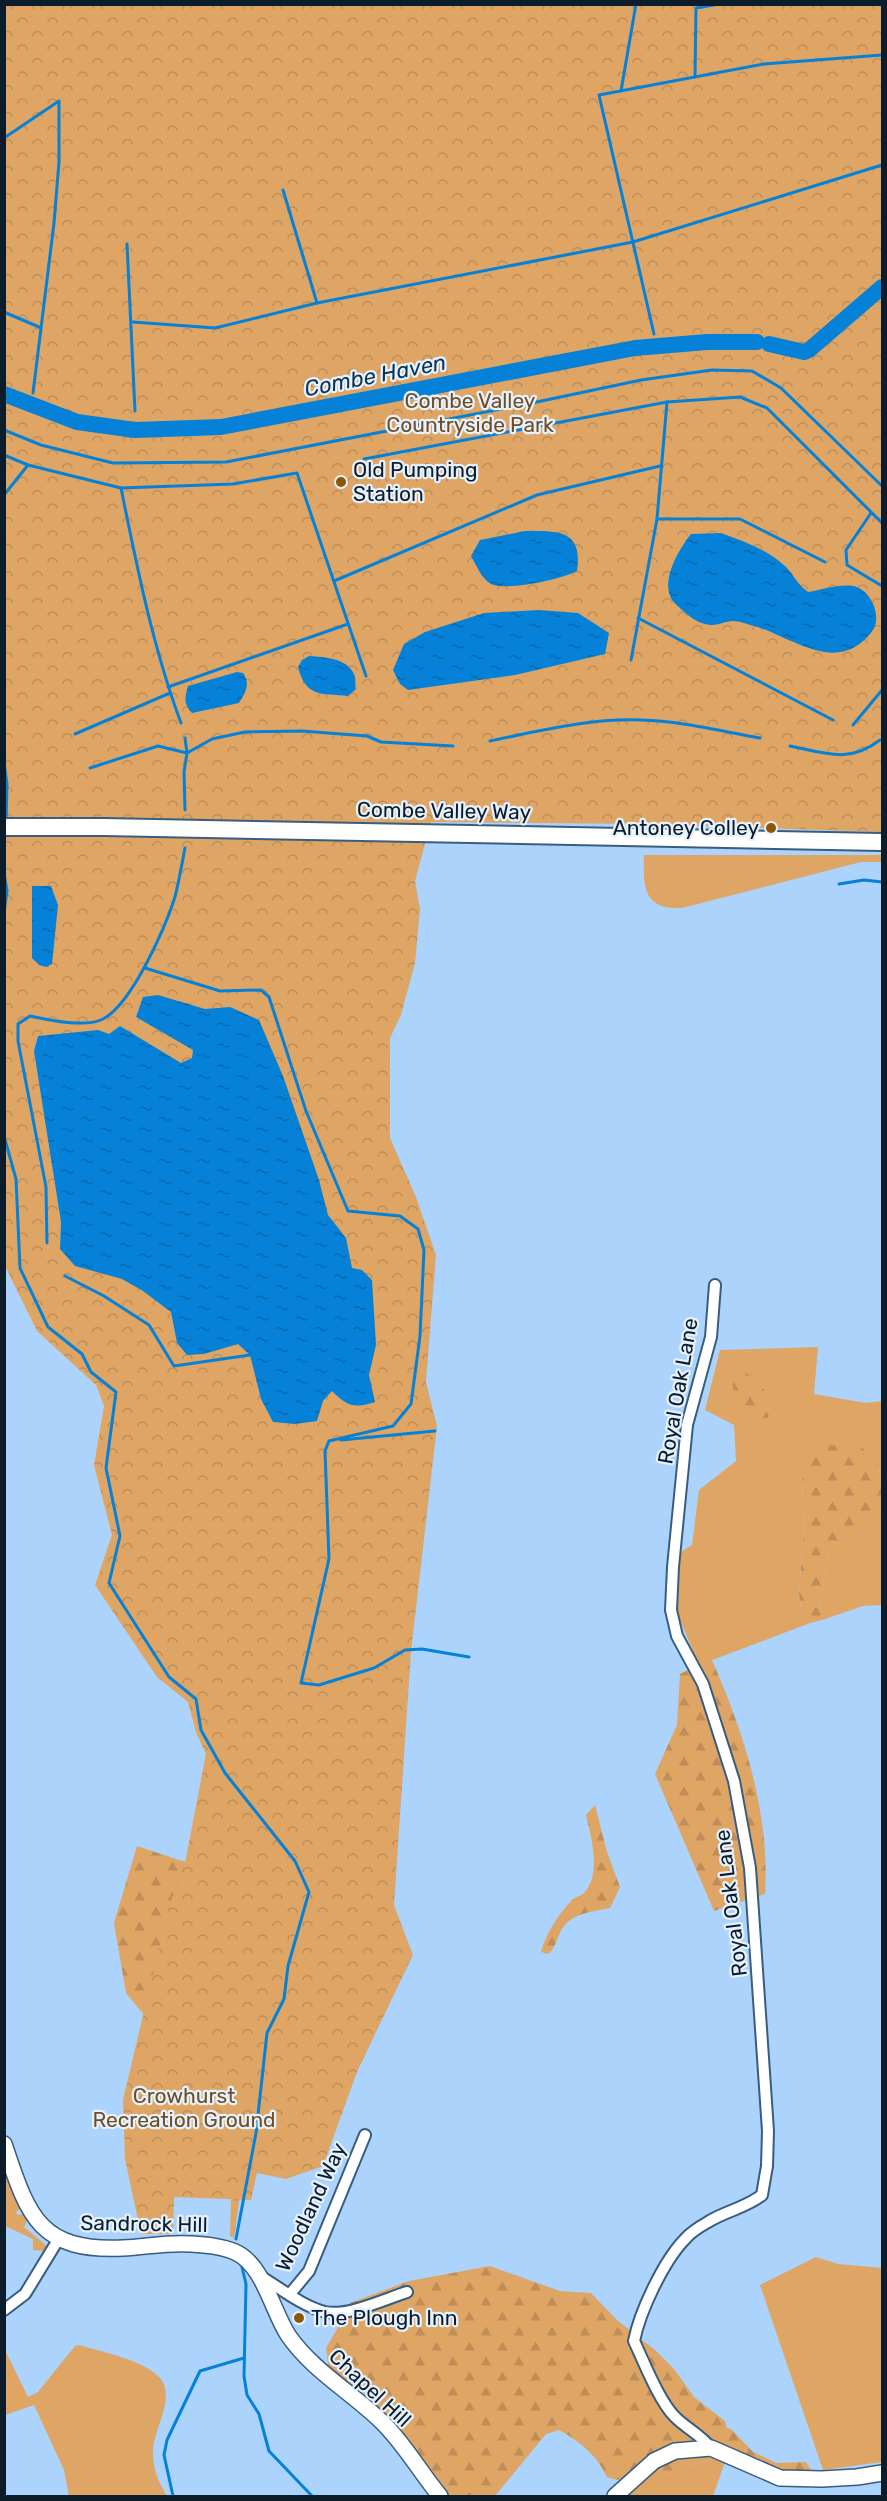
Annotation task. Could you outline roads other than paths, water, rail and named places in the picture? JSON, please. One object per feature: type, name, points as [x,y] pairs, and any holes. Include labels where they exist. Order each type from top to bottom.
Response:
[{"type":"main road","name":"Combe Valley Way","points":[[4,827],[882,842]]},
{"type":"street","name":"Royal Oak Lane","points":[[711,2448],[704,2439],[673,2415],[650,2376],[634,2341],[652,2293],[670,2259],[686,2237],[710,2221],[752,2203],[762,2195],[767,2166],[768,2128],[750,1868],[734,1781],[703,1684],[677,1636],[671,1610],[687,1425],[711,1337],[715,1285]]},
{"type":"street","name":"Woodland Way","points":[[290,2294],[309,2271],[365,2135]]},
{"type":"street","name":"Sandrock Hill","points":[[4,2144],[25,2200],[41,2224],[58,2240],[75,2246],[100,2248],[180,2243],[215,2246],[237,2252],[251,2264],[260,2276]]},
{"type":"street","points":[[4,2310],[25,2294],[58,2240]]},
{"type":"street","points":[[260,2276],[307,2305],[327,2312],[338,2313],[407,2292]]},
{"type":"street","name":"Chapel Hill","points":[[260,2276],[276,2314],[302,2352],[383,2422],[440,2496]]},
{"type":"street","points":[[615,2496],[654,2461],[675,2451],[711,2448],[780,2478],[845,2478],[882,2473]]},
{"type":"water","points":[[525,531],[548,531],[566,535],[576,547],[577,571],[524,585],[494,585],[486,580],[471,556],[480,540]]},
{"type":"water","points":[[721,533],[771,555],[786,567],[808,592],[842,586],[853,586],[864,591],[872,602],[876,614],[874,629],[853,648],[841,652],[829,652],[803,646],[743,623],[732,621],[709,625],[693,618],[672,600],[668,584],[672,566],[691,534]]},
{"type":"water","points":[[539,610],[578,613],[609,633],[605,654],[515,675],[408,690],[400,684],[393,670],[404,644],[425,632],[484,613]]},
{"type":"water","points":[[309,656],[334,659],[346,665],[354,674],[356,689],[348,696],[322,694],[310,689],[301,677],[298,667],[302,660]]},
{"type":"water","points":[[237,672],[243,673],[247,681],[245,692],[239,703],[192,713],[189,710],[186,700],[188,686]]},
{"type":"water","points":[[32,886],[51,886],[58,905],[52,964],[46,967],[39,965],[32,958]]},
{"type":"water","points":[[158,995],[205,1009],[230,1007],[259,1020],[283,1076],[319,1180],[328,1215],[346,1238],[352,1268],[362,1270],[372,1280],[376,1345],[369,1375],[375,1402],[351,1405],[332,1391],[323,1401],[317,1421],[295,1424],[273,1422],[261,1399],[250,1355],[238,1344],[204,1354],[187,1355],[177,1343],[171,1312],[122,1279],[75,1266],[60,1249],[61,1222],[34,1051],[38,1036],[98,1030],[109,1034],[120,1026],[181,1063],[192,1058],[193,1050],[136,1017],[143,997]]},
{"type":"waterway","points":[[621,91],[636,4]]},
{"type":"waterway","points":[[695,77],[696,8],[720,4]]},
{"type":"waterway","points":[[654,334],[599,95],[764,64],[882,55]]},
{"type":"waterway","points":[[4,138],[59,101],[59,162],[54,223],[33,393]]},
{"type":"waterway","points":[[133,322],[215,328],[317,303],[633,242],[882,165]]},
{"type":"waterway","points":[[283,190],[317,303]]},
{"type":"waterway","points":[[127,244],[135,411]]},
{"type":"waterway","name":"Combe Haven","points":[[769,344],[804,352],[809,350],[882,287]]},
{"type":"waterway","points":[[4,312],[39,327]]},
{"type":"waterway","name":"Combe Haven","points":[[4,394],[77,422],[135,430],[221,427],[635,348],[707,342],[757,342]]},
{"type":"waterway","points":[[4,430],[41,445],[113,463],[226,462],[641,380],[712,370],[752,371],[781,388],[882,486]]},
{"type":"waterway","points":[[364,459],[667,402],[740,397],[767,408],[882,523]]},
{"type":"waterway","points":[[631,660],[657,519],[667,402]]},
{"type":"waterway","name":"Combe Haven","points":[[135,423],[135,430]]},
{"type":"waterway","points":[[4,455],[28,465],[121,488],[233,484],[297,473],[366,676]]},
{"type":"waterway","points":[[4,495],[28,465]]},
{"type":"waterway","points":[[334,581],[537,495],[660,466]]},
{"type":"waterway","points":[[121,488],[154,637],[181,723]]},
{"type":"waterway","points":[[871,513],[846,550],[847,565],[882,586]]},
{"type":"waterway","points":[[657,519],[740,519],[825,562]]},
{"type":"waterway","points":[[638,618],[833,720]]},
{"type":"waterway","points":[[168,687],[348,624]]},
{"type":"waterway","points":[[853,725],[882,690]]},
{"type":"waterway","points":[[75,734],[170,693]]},
{"type":"waterway","points":[[490,741],[565,726],[622,720],[671,722],[760,738]]},
{"type":"waterway","points":[[90,768],[158,746],[187,753],[212,739],[245,732],[302,731],[367,736],[381,742],[453,746]]},
{"type":"waterway","points":[[185,738],[187,753],[184,772],[185,810]]},
{"type":"waterway","points":[[790,746],[836,755],[858,752],[880,740]]},
{"type":"waterway","points":[[4,763],[7,784],[6,821]]},
{"type":"waterway","points":[[47,1243],[46,1187],[18,1041],[18,1024],[30,1016],[67,1022],[96,1022],[114,1011],[136,982],[164,927],[175,897],[185,848]]},
{"type":"waterway","points":[[4,873],[7,891],[4,913]]},
{"type":"waterway","points":[[839,884],[864,880],[882,882]]},
{"type":"waterway","points":[[145,968],[220,991],[261,990],[269,997],[306,1111],[348,1211],[400,1216],[418,1229],[424,1250],[420,1336],[411,1404],[393,1426],[329,1441],[325,1451],[329,1559],[301,1683],[319,1685],[374,1668],[405,1650],[422,1649],[469,1657]]},
{"type":"waterway","points":[[4,1136],[16,1179],[20,1268],[48,1327],[82,1354],[91,1372],[116,1392],[106,1468],[120,1536],[109,1583],[169,1677],[196,1699],[201,1730],[225,1773],[295,1861],[309,1892],[288,1966],[284,1999],[267,2033],[256,2133],[236,2239]]},
{"type":"waterway","points":[[65,1276],[104,1296],[149,1325],[174,1366],[250,1355]]},
{"type":"waterway","points":[[341,1440],[435,1431]]},
{"type":"waterway","points":[[241,2263],[246,2284],[244,2376],[247,2395],[259,2414],[269,2451],[312,2496]]},
{"type":"waterway","points":[[173,2496],[164,2455],[167,2440],[200,2371],[244,2358]]},
{"type":"place","name":"Old Pumping Station","points":[[341,482]]},
{"type":"place","name":"Antoney Colley","points":[[771,828]]},
{"type":"place","name":"The Plough Inn","points":[[299,2318]]},
{"type":"park label","name":"Combe Valley Countryside Park","points":[[470,413]]},
{"type":"park label","name":"Crowhurst Recreation Ground","points":[[184,2108]]}]
